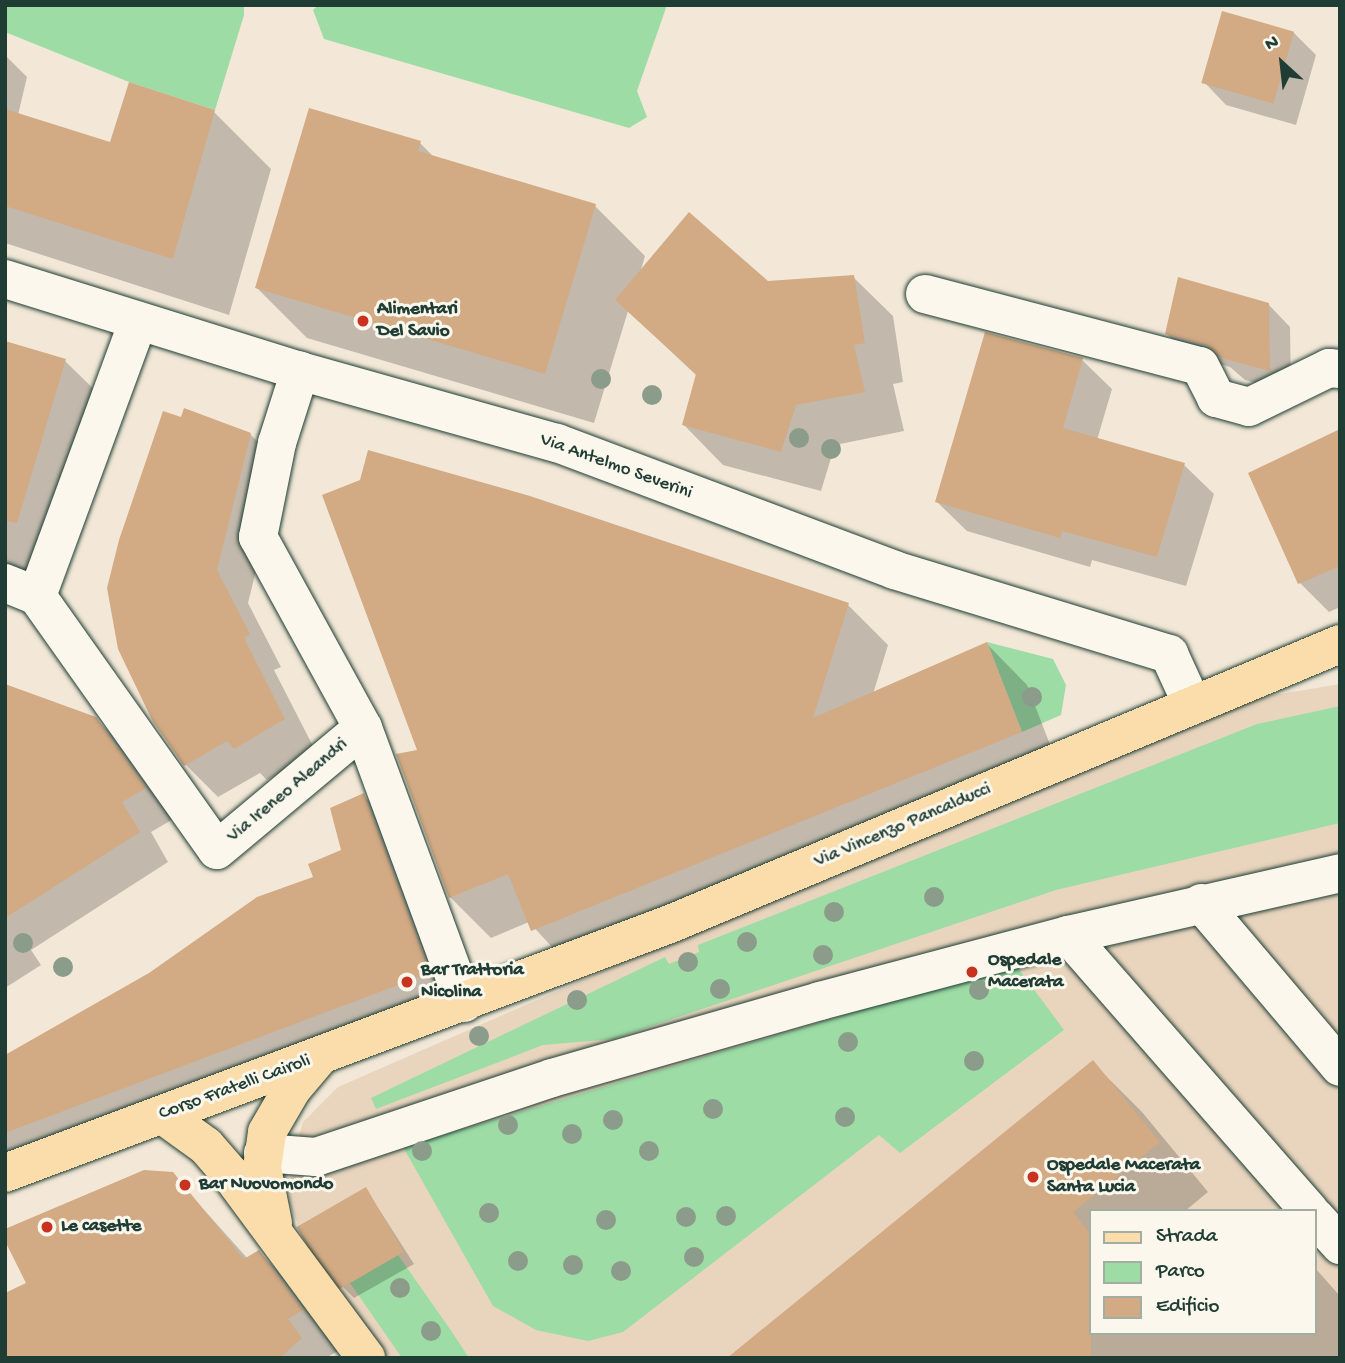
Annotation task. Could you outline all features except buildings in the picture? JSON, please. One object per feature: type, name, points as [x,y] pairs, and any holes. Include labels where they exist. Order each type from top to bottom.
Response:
[{"type":"main road","name":"Via Vincenzo Pancalducci","points":[[464,1003],[670,924],[1340,644]]},
{"type":"main road","name":"Corso Fratelli Cairoli","points":[[5,1173],[464,1003]]},
{"type":"main road","points":[[282,1245],[264,1189],[262,1153],[278,1111],[319,1056]]},
{"type":"main road","points":[[163,1115],[206,1146],[366,1358]]},
{"type":"street","name":"Via Antelmo Severini","points":[[5,279],[300,371],[556,443],[894,570],[1169,654],[1192,704]]},
{"type":"street","points":[[926,293],[1200,366],[1216,398],[1249,407],[1329,368],[1340,369]]},
{"type":"street","name":"Via Ireneo Aleandri","points":[[138,321],[21,590],[217,850],[363,728],[258,537],[277,443],[300,371]]},
{"type":"street","points":[[363,728],[464,1003]]},
{"type":"street","points":[[262,1153],[316,1157],[552,1078],[1068,936],[1201,903],[1340,873]]},
{"type":"street","points":[[1201,903],[1340,1067]]},
{"type":"street","points":[[1068,936],[1308,1209]]},
{"type":"street","points":[[1317,1219],[1340,1245]]},
{"type":"shaded area","name":"Ospedale Macerata","points":[[1340,684],[1340,1358],[384,1358],[307,1246],[289,1203],[291,1163],[303,1122],[338,1087],[750,907],[1257,698]]},
{"type":"green space","points":[[5,5],[244,5],[244,15],[215,110],[129,82],[5,32]]},
{"type":"green space","points":[[318,5],[667,5],[637,91],[647,117],[629,128],[324,39],[313,10]]},
{"type":"green space","points":[[987,642],[1053,659],[1066,685],[1061,715],[1022,732]]},
{"type":"green space","points":[[1340,706],[1340,823],[1056,890],[613,1039],[543,1045],[376,1109],[371,1098],[665,957],[669,964],[699,952],[698,945],[1257,724]]},
{"type":"green space","points":[[1015,964],[1064,1030],[900,1153],[879,1135],[623,1332],[588,1341],[536,1330],[493,1306],[403,1147]]},
{"type":"green space","points":[[398,1255],[469,1358],[402,1358],[350,1283]]},
{"type":"place","name":"Alimentari Del Savio","points":[[363,321]]},
{"type":"place","name":"Ospedale Macerata","points":[[972,972]]},
{"type":"place","name":"Bar Trattoria Nicolina","points":[[407,982]]},
{"type":"place","name":"Ospedale Macerata Santa Lucia","points":[[1033,1177]]},
{"type":"place","name":"Bar Nuovomondo","points":[[185,1185]]},
{"type":"place","name":"Le casette","points":[[47,1227]]}]
